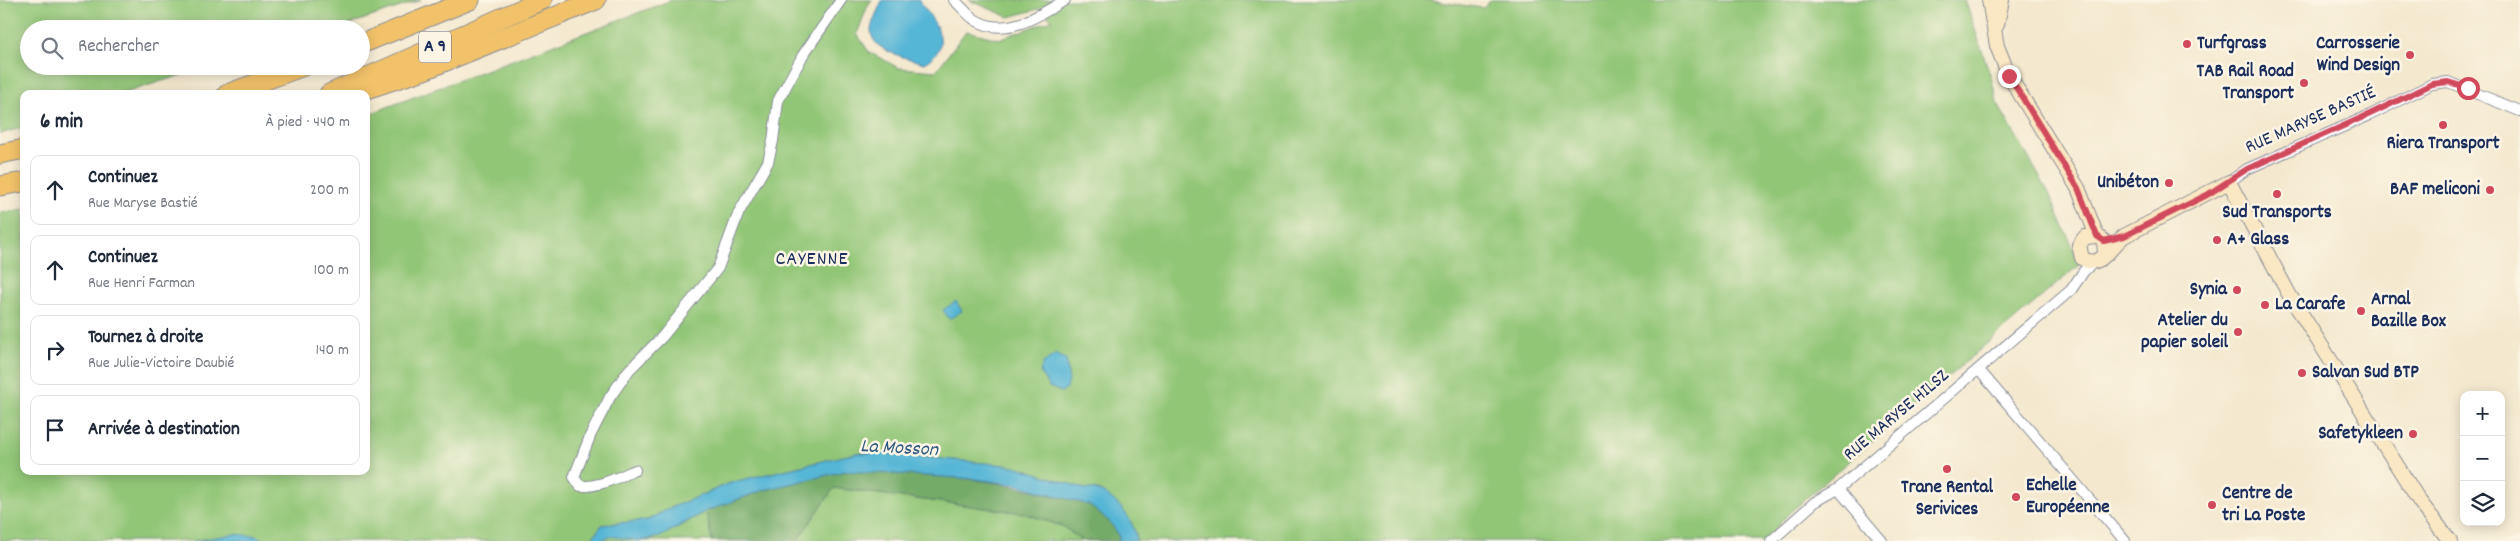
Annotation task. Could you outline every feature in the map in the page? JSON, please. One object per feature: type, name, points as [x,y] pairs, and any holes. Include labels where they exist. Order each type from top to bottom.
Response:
[{"type":"highway","name":"A 9","points":[[370,40],[470,0]]},
{"type":"highway","name":"A 9","points":[[338,90],[542,0]]},
{"type":"highway","points":[[363,90],[424,70],[596,0]]},
{"type":"highway","points":[[238,90],[279,75]]},
{"type":"highway","points":[[0,154],[20,150]]},
{"type":"highway","points":[[0,186],[20,183]]},
{"type":"street","points":[[634,470],[616,479],[591,486],[580,486],[574,477],[591,434],[615,390],[629,370],[662,337],[718,268],[739,212],[768,162],[773,141],[778,101],[806,50],[841,0]]},
{"type":"street","points":[[954,0],[975,19],[994,26],[1018,24],[1034,19],[1065,0]]},
{"type":"street","points":[[1989,0],[1996,31],[1997,46],[2009,76],[2072,177],[2098,242],[2099,261],[2087,261],[2079,245],[2098,242],[2124,236],[2229,182],[2290,296],[2420,502],[2450,541]]},
{"type":"street","points":[[1996,31],[2002,0]]},
{"type":"street","name":"RUE MARYSE BASTIÉ","points":[[2229,182],[2247,169],[2432,84],[2448,82],[2520,111]]},
{"type":"street","name":"RUE MARYSE HILSZ","points":[[1771,541],[1815,502],[1838,489],[2064,296],[2087,261]]},
{"type":"street","points":[[1979,370],[2125,541]]},
{"type":"street","name":"RUE MARYSE HILSZ","points":[[1838,489],[1882,541]]},
{"type":"green space","points":[[0,0],[421,0],[362,20],[20,20],[20,75],[181,75],[134,90],[20,90],[20,128],[0,134]]},
{"type":"green space","points":[[672,0],[872,0],[868,5],[857,34],[869,52],[899,68],[936,71],[966,31],[999,39],[1052,20],[1042,8],[1009,17],[969,0],[1425,0],[1483,8],[1491,0],[1965,0],[1992,80],[1997,103],[2049,193],[2080,264],[1789,513],[1765,541],[1136,541],[1136,533],[1128,519],[1117,504],[1099,490],[1085,489],[1015,466],[880,453],[857,453],[733,482],[670,508],[648,520],[602,525],[590,541],[268,541],[255,536],[231,535],[193,541],[0,541],[0,213],[20,210],[20,475],[370,475],[370,113]]},
{"type":"green space","points":[[845,471],[921,474],[972,479],[1078,501],[1093,506],[1104,514],[1113,524],[1119,541],[1082,541],[1064,527],[1024,513],[834,488],[797,541],[712,541],[706,511],[764,490]]},
{"type":"green space","points":[[834,488],[1024,513],[1064,527],[1082,541],[797,541]]},
{"type":"green space","points":[[706,511],[712,541],[600,541],[610,537],[642,540],[659,536]]},
{"type":"water","points":[[882,0],[919,0],[936,25],[939,33],[939,49],[934,56],[924,63],[892,53],[877,44],[872,38],[871,30]]},
{"type":"water","points":[[956,301],[962,311],[949,319],[943,310]]},
{"type":"water","points":[[1056,354],[1066,360],[1069,381],[1067,388],[1061,392],[1049,387],[1040,372],[1043,363]]},
{"type":"water","points":[[857,453],[880,453],[1015,466],[1085,489],[1094,490],[1103,493],[1120,506],[1132,524],[1136,541],[1119,541],[1119,535],[1109,521],[1089,505],[1018,485],[975,479],[845,471],[764,490],[706,511],[660,537],[639,541],[610,536],[600,541],[590,541],[602,525],[648,520],[670,508],[733,482]]},
{"type":"water","points":[[235,534],[255,536],[268,541],[193,541]]},
{"type":"place","name":"Turfgrass","points":[[2187,44]]},
{"type":"place","name":"Carrosserie Wind Design","points":[[2410,55]]},
{"type":"place","name":"TAB Rail Road Transport","points":[[2304,83]]},
{"type":"place","name":"Riera Transport","points":[[2443,125]]},
{"type":"place","name":"Unibéton","points":[[2169,183]]},
{"type":"place","name":"BAF meliconi","points":[[2490,190]]},
{"type":"place","name":"Sud Transports","points":[[2277,194]]},
{"type":"place","name":"A+ Glass","points":[[2217,240]]},
{"type":"place","name":"Synia","points":[[2237,290]]},
{"type":"place","name":"La Carafe","points":[[2265,305]]},
{"type":"place","name":"Arnal Bazille Box","points":[[2361,311]]},
{"type":"place","name":"Atelier du papier soleil","points":[[2238,332]]},
{"type":"place","name":"Salvan Sud BTP","points":[[2302,373]]},
{"type":"place","name":"Safetykleen","points":[[2413,434]]},
{"type":"place","name":"Trane Rental Serivices","points":[[1947,469]]},
{"type":"place","name":"Echelle Européenne","points":[[2016,497]]},
{"type":"place","name":"Centre de tri La Poste","points":[[2212,505]]},
{"type":"district","name":"CAYENNE","points":[[812,260]]},
{"type":"route","points":[[2009,76],[2078,188],[2097,236],[2104,241],[2124,236],[2207,195],[2247,169],[2432,84],[2448,82],[2468,88]]},
{"type":"water label","name":"La Mosson","points":[[899,449]]}]
